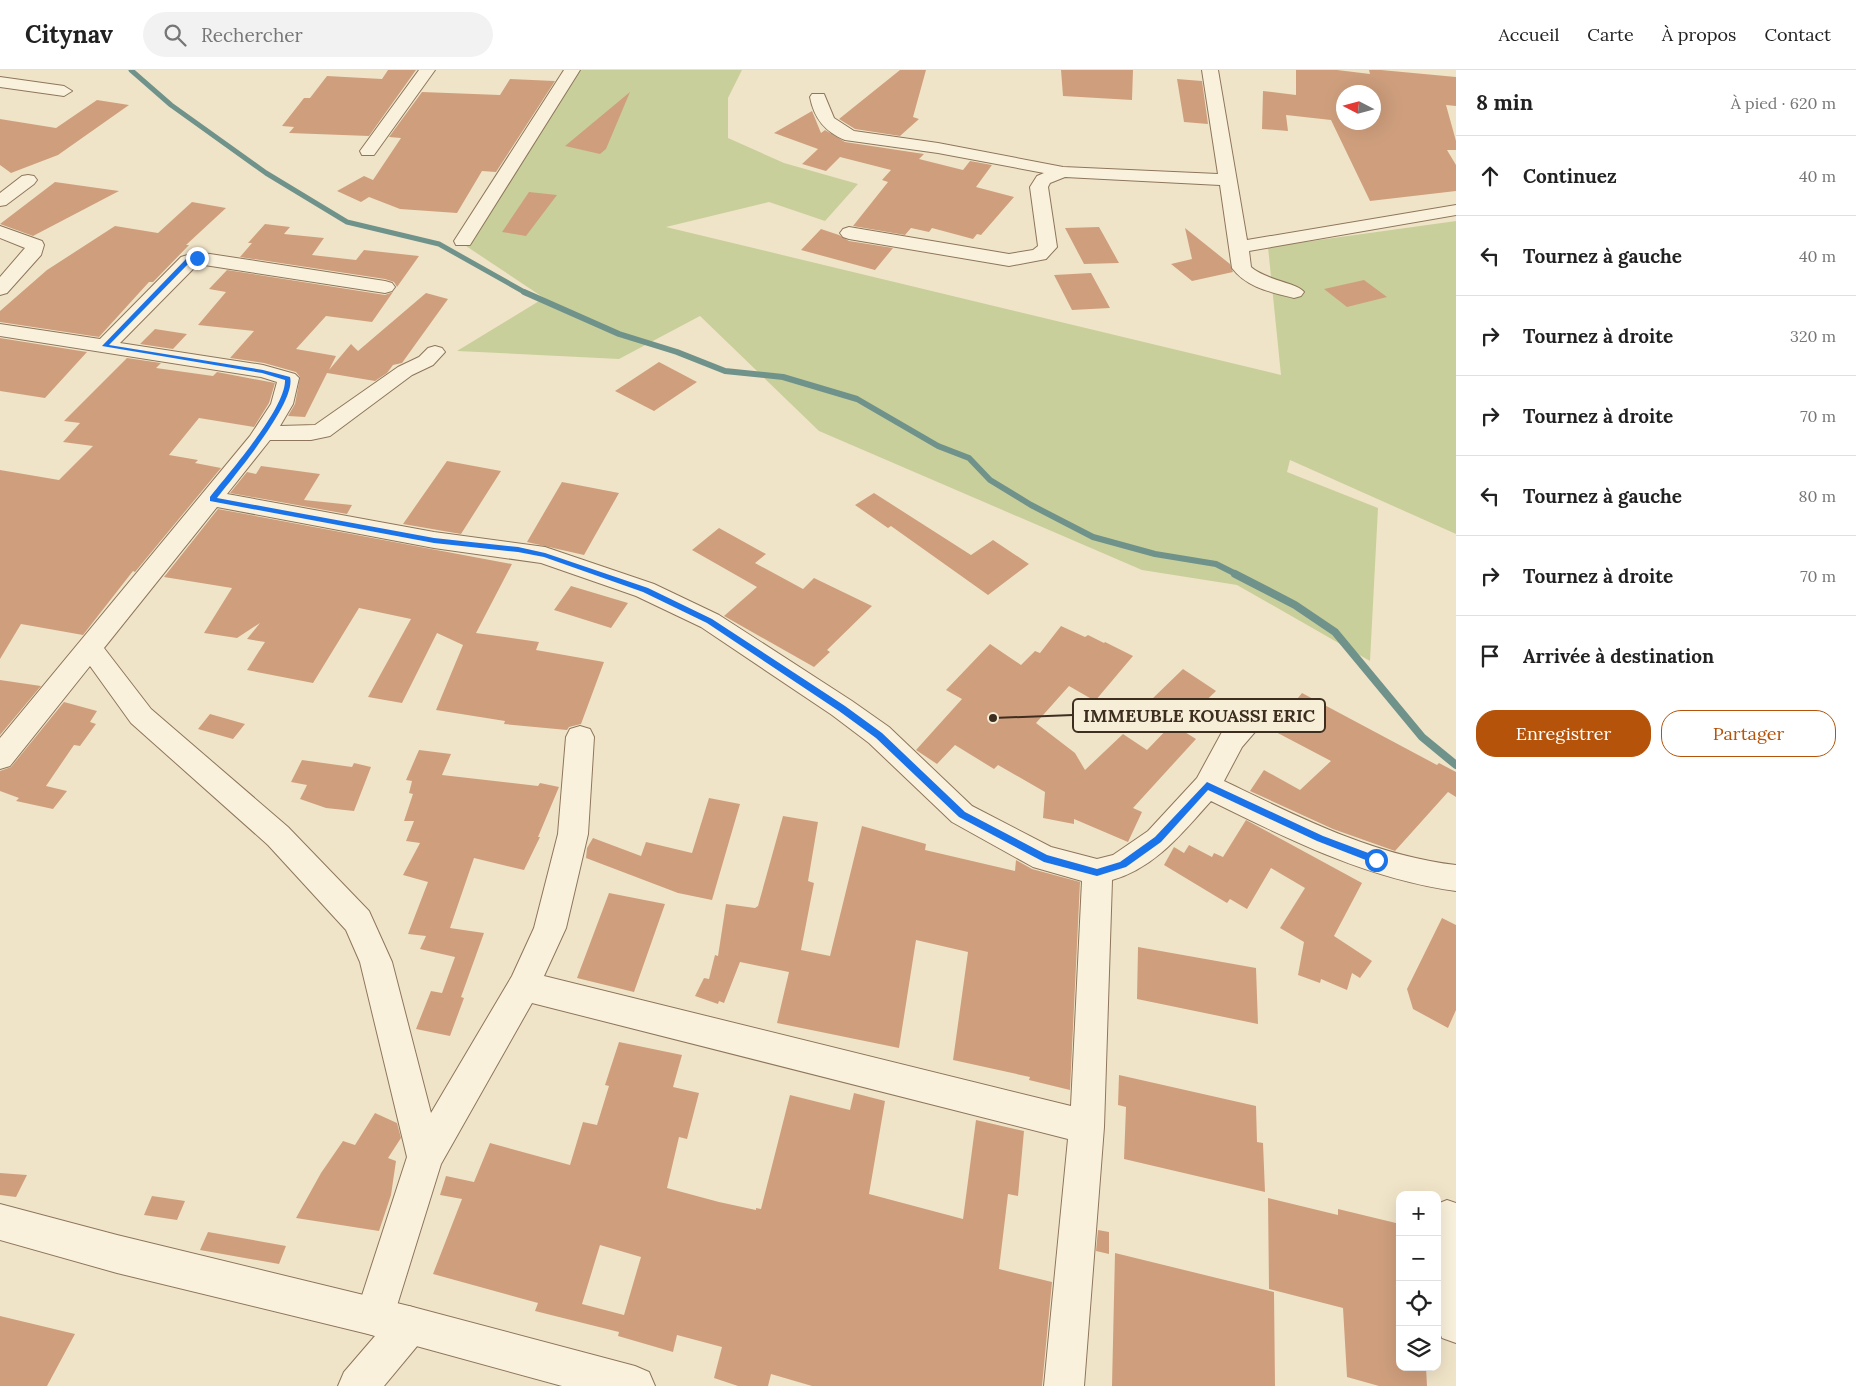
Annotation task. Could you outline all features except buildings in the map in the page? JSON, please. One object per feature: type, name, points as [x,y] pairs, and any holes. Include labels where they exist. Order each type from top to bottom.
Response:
[{"type":"street","points":[[368,151],[427,70]]},
{"type":"street","points":[[463,241],[572,70]]},
{"type":"street","points":[[1210,70],[1242,268],[1249,276],[1262,284],[1294,292]]},
{"type":"street","points":[[0,82],[64,91]]},
{"type":"street","points":[[818,97],[819,107],[831,125],[839,132],[851,136],[938,148],[1062,172],[1227,180]]},
{"type":"street","points":[[850,233],[1009,260],[1039,255],[1048,247],[1039,187],[1044,180],[1062,172]]},
{"type":"street","points":[[0,201],[28,180],[9,177]]},
{"type":"street","points":[[1238,247],[1456,210]]},
{"type":"street","points":[[0,232],[35,245],[34,251],[0,289]]},
{"type":"street","points":[[105,346],[188,260],[197,258],[384,288]]},
{"type":"street","points":[[0,330],[263,371],[288,378],[288,386],[283,399],[264,433],[212,499],[89,646],[0,758]]},
{"type":"street","points":[[264,433],[311,434],[322,431],[405,371],[426,361],[435,352]]},
{"type":"street","points":[[212,499],[434,540],[545,555],[646,590],[710,621],[842,708],[879,735],[962,814],[1044,858],[1097,872],[1122,865],[1158,840],[1207,786],[1232,740],[1253,718]]},
{"type":"street","points":[[89,646],[142,716],[278,836],[314,872],[358,921],[376,962],[425,1157]]},
{"type":"street","points":[[358,1386],[391,1321],[425,1157],[524,986],[550,928],[573,834],[580,738]]},
{"type":"street","points":[[1207,786],[1320,839],[1376,860],[1435,877],[1456,878]]},
{"type":"street","points":[[1064,1386],[1087,1127],[1097,872]]},
{"type":"street","points":[[524,986],[1087,1127]]},
{"type":"street","points":[[1447,1218],[1456,1324]]},
{"type":"street","points":[[0,1222],[118,1254],[391,1321],[635,1386]]},
{"type":"green space","points":[[578,70],[742,70],[728,98],[728,138],[784,163],[858,184],[825,221],[769,202],[666,227],[1281,375],[1268,247],[1456,221],[1456,534],[1290,460],[1287,472],[1378,508],[1370,661],[1237,585],[1142,570],[819,431],[700,316],[619,359],[457,351],[544,298],[466,246]]},
{"type":"waterway","points":[[131,70],[171,105],[266,173],[347,222],[439,244],[525,292]]},
{"type":"waterway","points":[[525,292],[619,334],[677,352],[725,371],[783,377],[857,399],[938,446],[969,458],[990,480],[1031,505],[1093,537],[1155,554],[1216,564],[1238,575]]},
{"type":"waterway","points":[[1235,574],[1295,605],[1335,632],[1422,737],[1456,765]]},
{"type":"place","name":"IMMEUBLE KOUASSI ERIC","points":[[993,718]]},
{"type":"route","points":[[197,258],[188,260],[105,346],[263,371],[288,378],[288,386],[274,417],[258,442],[212,499],[434,540],[545,555],[646,590],[710,621],[842,708],[879,735],[911,768],[962,814],[1044,858],[1097,872],[1122,865],[1158,840],[1207,786],[1320,839],[1376,860]]}]
